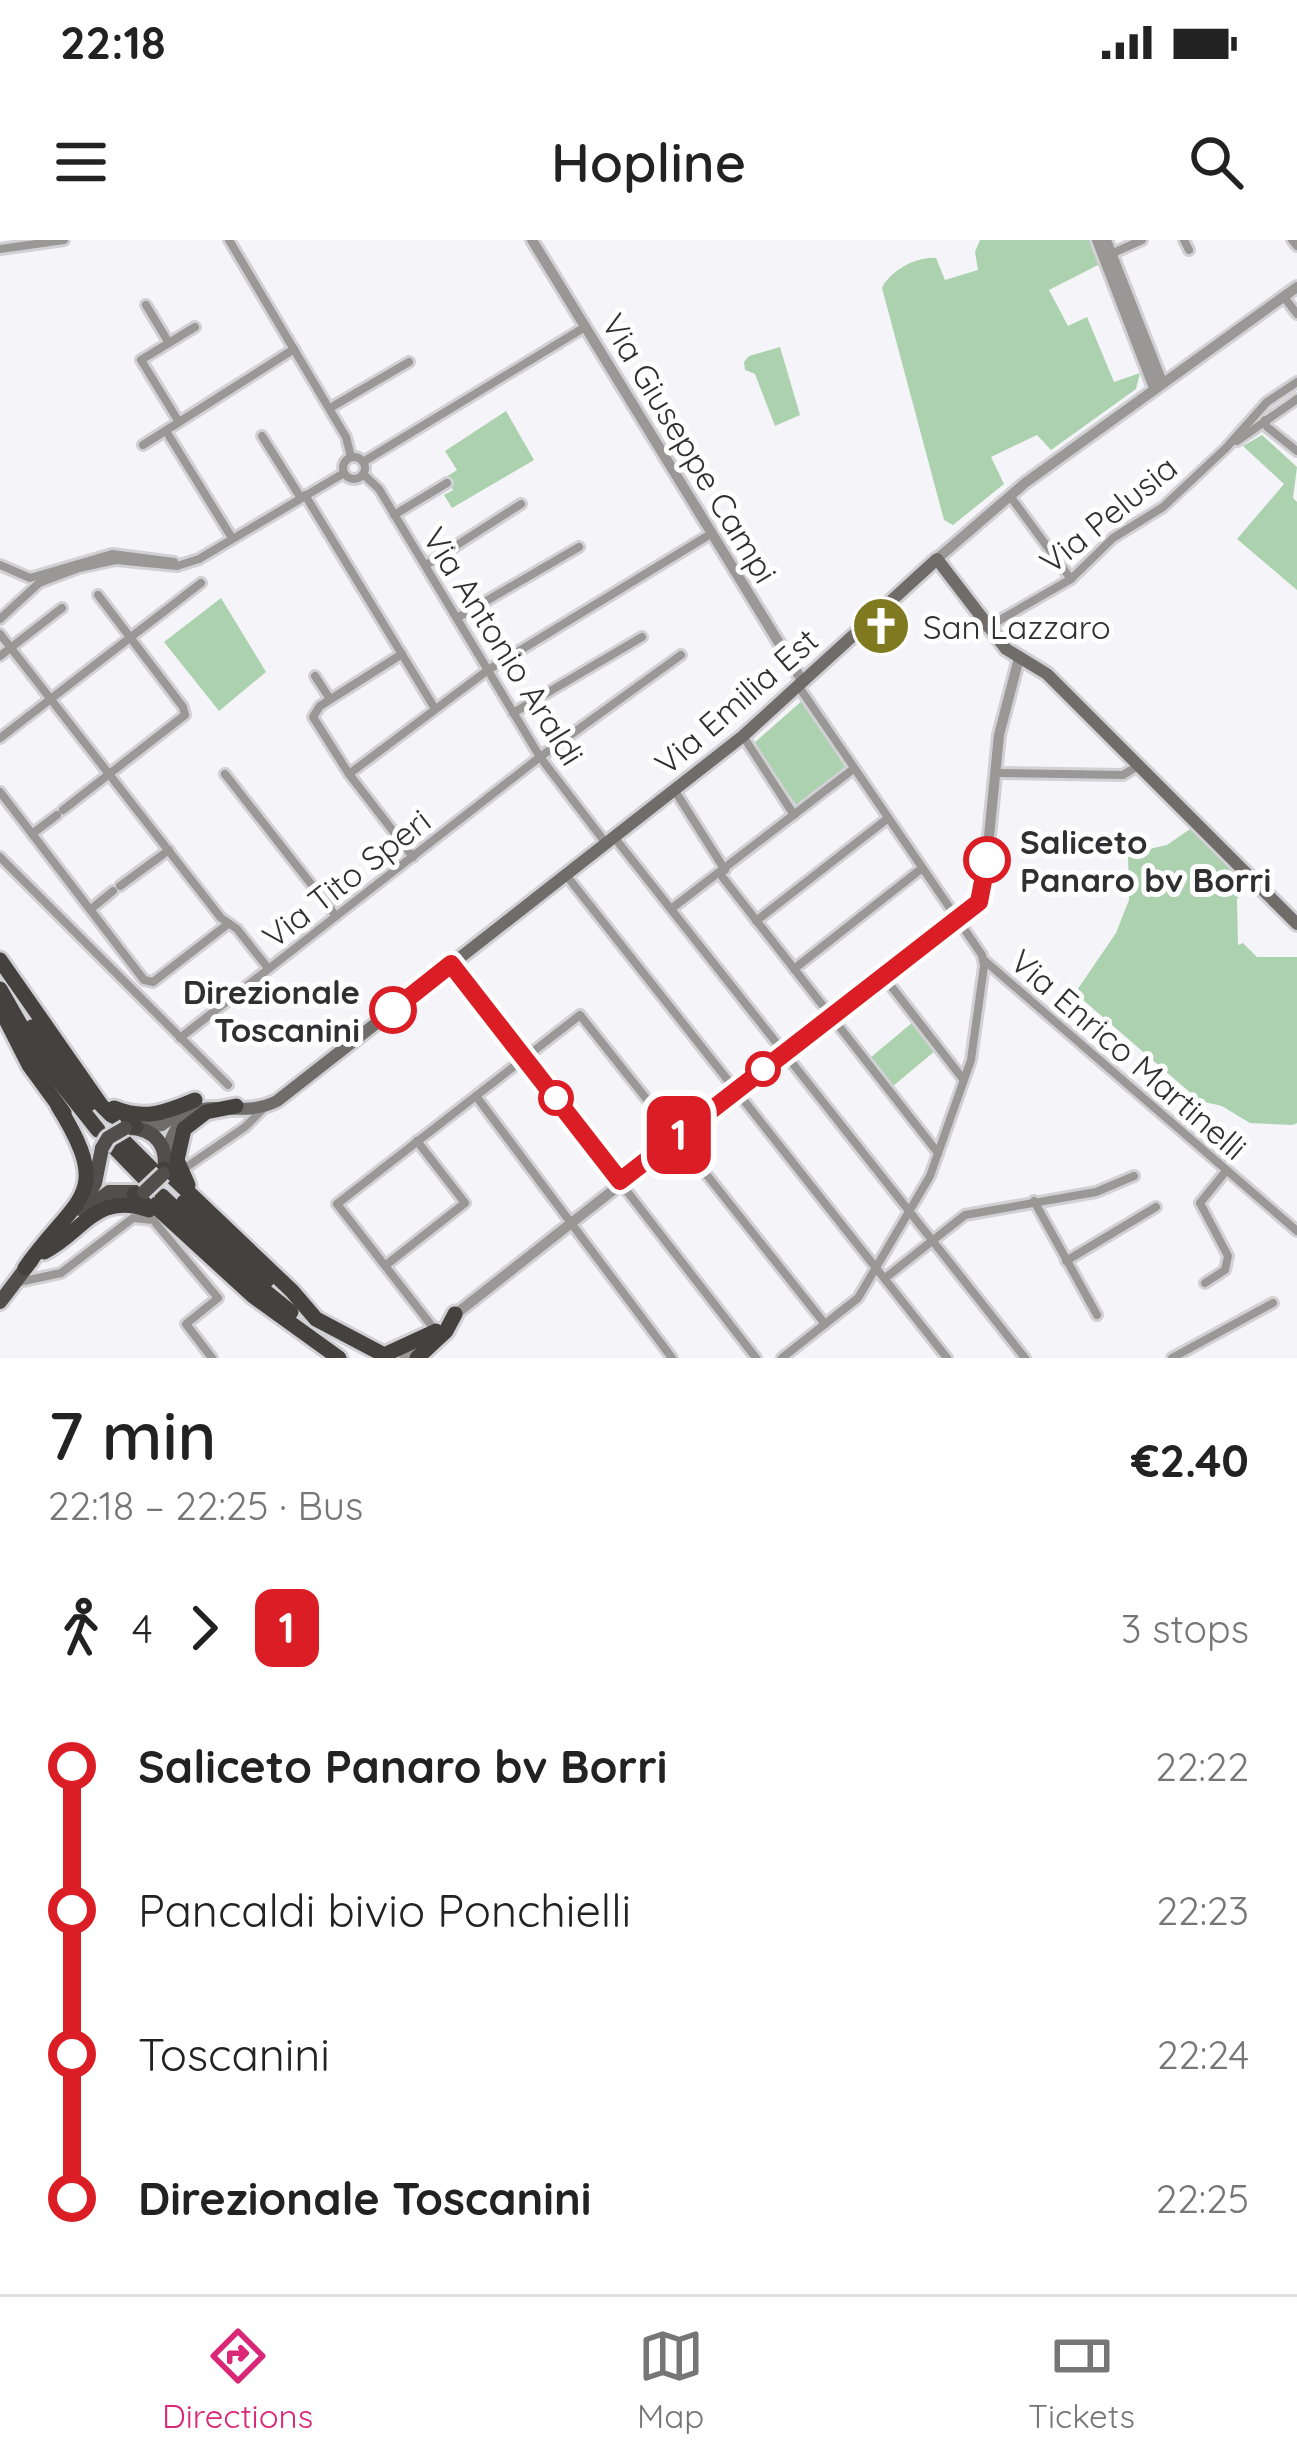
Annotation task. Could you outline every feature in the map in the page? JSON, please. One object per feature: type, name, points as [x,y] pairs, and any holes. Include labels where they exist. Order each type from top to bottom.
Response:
[{"type":"highway","points":[[0,963],[111,1115],[114,1138]]},
{"type":"highway","points":[[0,963],[44,1046],[114,1138]]},
{"type":"highway","points":[[0,989],[36,1052],[152,1181],[350,1358]]},
{"type":"highway","points":[[0,1008],[29,1065],[85,1151],[86,1183],[77,1203],[17,1279]]},
{"type":"highway","points":[[92,1093],[113,1108],[136,1115],[159,1114],[195,1100]]},
{"type":"highway","points":[[58,1106],[114,1138]]},
{"type":"highway","points":[[237,1106],[193,1119],[179,1140],[177,1160],[193,1191],[314,1324],[384,1355],[436,1331]]},
{"type":"highway","points":[[152,1181],[157,1208],[177,1228],[234,1279],[339,1358]]},
{"type":"highway","points":[[152,1181],[247,1249]]},
{"type":"highway","points":[[44,1252],[90,1216],[110,1207],[141,1208],[177,1228]]},
{"type":"highway","points":[[234,1279],[368,1358]]},
{"type":"highway","points":[[417,1358],[446,1331],[455,1314]]},
{"type":"main road","points":[[937,559],[986,628],[1019,658],[1047,674],[1297,924]]},
{"type":"main road","name":"Via Emilia Est","points":[[264,1106],[277,1101],[743,736],[937,559]]},
{"type":"main road","points":[[114,1138],[162,1125],[195,1100],[208,1097],[237,1106]]},
{"type":"main road","points":[[152,1181],[175,1128],[188,1114],[206,1106],[264,1106]]},
{"type":"main road","points":[[114,1138],[105,1180],[152,1181]]},
{"type":"main road","points":[[114,1138],[157,1138],[152,1181]]},
{"type":"main road","points":[[0,1302],[84,1205],[114,1138]]},
{"type":"main road","points":[[17,1279],[102,1194],[152,1181]]},
{"type":"street","points":[[0,249],[64,240]]},
{"type":"street","points":[[229,240],[346,436],[351,457]]},
{"type":"street","name":"Via Giuseppe Campi","points":[[532,240],[801,684]]},
{"type":"street","points":[[1102,240],[1158,385]]},
{"type":"street","points":[[1108,255],[1142,240]]},
{"type":"street","points":[[1184,240],[1189,250]]},
{"type":"street","name":"Via Emilia Est","points":[[937,559],[1010,496],[1297,287]]},
{"type":"street","points":[[1284,297],[1297,314]]},
{"type":"street","points":[[146,305],[169,343]]},
{"type":"street","points":[[179,422],[141,360],[195,327]]},
{"type":"street","points":[[363,462],[584,327]]},
{"type":"street","points":[[143,445],[294,349]]},
{"type":"street","points":[[330,408],[409,362]]},
{"type":"street","name":"Via Pelusia","points":[[1260,419],[1267,402],[1297,382]]},
{"type":"street","name":"Via Pelusia","points":[[986,628],[1071,579],[1112,538],[1163,507],[1260,419],[1297,399]]},
{"type":"street","points":[[1260,419],[1297,451]]},
{"type":"street","points":[[166,430],[232,538]]},
{"type":"street","points":[[262,436],[434,707]]},
{"type":"street","points":[[351,457],[363,462]]},
{"type":"street","points":[[344,472],[344,463],[351,457]]},
{"type":"street","points":[[344,472],[354,479],[362,474],[363,462]]},
{"type":"street","points":[[268,968],[228,924],[6,640],[2,618],[39,583],[95,564],[133,560],[176,566],[194,561],[344,472]]},
{"type":"street","name":"Via Antonio Araldi","points":[[362,474],[379,489],[540,757],[671,908],[1024,1358]]},
{"type":"street","points":[[394,515],[447,483]]},
{"type":"street","points":[[1010,496],[1071,579]]},
{"type":"street","points":[[426,565],[521,504]]},
{"type":"street","points":[[349,774],[488,670],[710,535]]},
{"type":"street","points":[[457,618],[579,547]]},
{"type":"street","points":[[0,565],[36,578],[112,554],[194,561]]},
{"type":"street","points":[[13,572],[21,598]]},
{"type":"street","points":[[0,738],[201,583]]},
{"type":"street","points":[[32,834],[185,715],[184,706],[98,595]]},
{"type":"street","points":[[0,656],[6,640],[62,608]]},
{"type":"street","name":"Via Pelusia","points":[[998,640],[1016,611]]},
{"type":"street","points":[[513,713],[642,637]]},
{"type":"street","points":[[402,654],[330,699],[313,717],[412,857]]},
{"type":"street","name":"Via Tito Speri","points":[[180,1038],[540,757],[681,655]]},
{"type":"street","points":[[404,1358],[620,1181],[979,902],[999,735],[1019,658]]},
{"type":"street","points":[[315,676],[330,699]]},
{"type":"street","name":"Via Enrico Martinelli","points":[[801,684],[852,770],[983,960],[1297,1232]]},
{"type":"street","points":[[743,736],[794,815]]},
{"type":"street","points":[[994,773],[1123,775],[1139,765]]},
{"type":"street","points":[[671,908],[852,770]]},
{"type":"street","points":[[224,774],[336,916]]},
{"type":"street","points":[[675,791],[756,921],[939,1154]]},
{"type":"street","points":[[0,792],[148,982],[228,924]]},
{"type":"street","points":[[756,921],[887,819]]},
{"type":"street","points":[[91,910],[169,850]]},
{"type":"street","points":[[0,857],[228,1085]]},
{"type":"street","points":[[794,969],[922,869]]},
{"type":"street","points":[[566,875],[946,1358]]},
{"type":"street","points":[[782,1358],[858,1298],[939,1154],[976,1040],[983,960]]},
{"type":"street","points":[[451,964],[756,1358]]},
{"type":"street","points":[[884,976],[964,1080]]},
{"type":"street","points":[[436,1331],[337,1204],[580,1015],[825,1324]]},
{"type":"street","points":[[476,1096],[672,1358]]},
{"type":"street","points":[[237,1106],[244,1121],[241,1130]]},
{"type":"street","name":"Via Emilia Est","points":[[188,1166],[241,1130],[264,1106]]},
{"type":"street","points":[[386,1265],[465,1203],[417,1142]]},
{"type":"street","points":[[1205,1283],[1225,1270],[1228,1256],[1201,1203],[1226,1171]]},
{"type":"street","points":[[890,1275],[965,1215],[1096,1192],[1134,1176]]},
{"type":"street","points":[[1034,1201],[1097,1316]]},
{"type":"street","points":[[1066,1261],[1156,1208]]},
{"type":"street","points":[[17,1279],[61,1273],[128,1220],[148,1218],[161,1226],[218,1298],[186,1324],[212,1358]]},
{"type":"street","points":[[44,1252],[44,1268],[52,1276]]},
{"type":"street","points":[[1172,1358],[1273,1303]]},
{"type":"green space","points":[[980,240],[1090,240],[1100,264],[1049,290],[1068,326],[1087,317],[1114,382],[1140,373],[1136,389],[1051,450],[1037,435],[991,457],[1004,484],[953,525],[944,520],[882,288],[898,271],[921,259],[936,258],[945,280],[978,270],[975,252]]},
{"type":"green space","points":[[780,347],[800,415],[775,426],[755,374],[745,370],[744,362],[749,356]]},
{"type":"green space","points":[[506,411],[534,460],[452,508],[444,495],[453,490],[446,477],[457,470],[445,451]]},
{"type":"green space","points":[[1262,435],[1297,467],[1293,498],[1297,502],[1297,590],[1237,539],[1284,484],[1243,446]]},
{"type":"green space","points":[[221,598],[266,672],[219,711],[164,642]]},
{"type":"green space","points":[[803,700],[845,767],[797,806],[753,744]]},
{"type":"green space","points":[[1193,827],[1242,875],[1242,894],[1237,899],[1238,945],[1243,943],[1257,957],[1297,957],[1297,1123],[1293,1125],[1250,1123],[1222,1106],[1200,1101],[1075,993],[1116,933],[1129,900],[1128,854],[1167,845]]},
{"type":"green space","points":[[913,1022],[935,1051],[893,1086],[870,1058]]},
{"type":"bus line","name":"1","points":[[393,1010],[451,964],[620,1181],[979,902],[987,860]]},
{"type":"place","name":"San Lazzaro","points":[[881,626]]},
{"type":"place","name":"Saliceto Panaro bv Borri","points":[[987,860]]},
{"type":"place","name":"Direzionale Toscanini","points":[[393,1010]]}]
